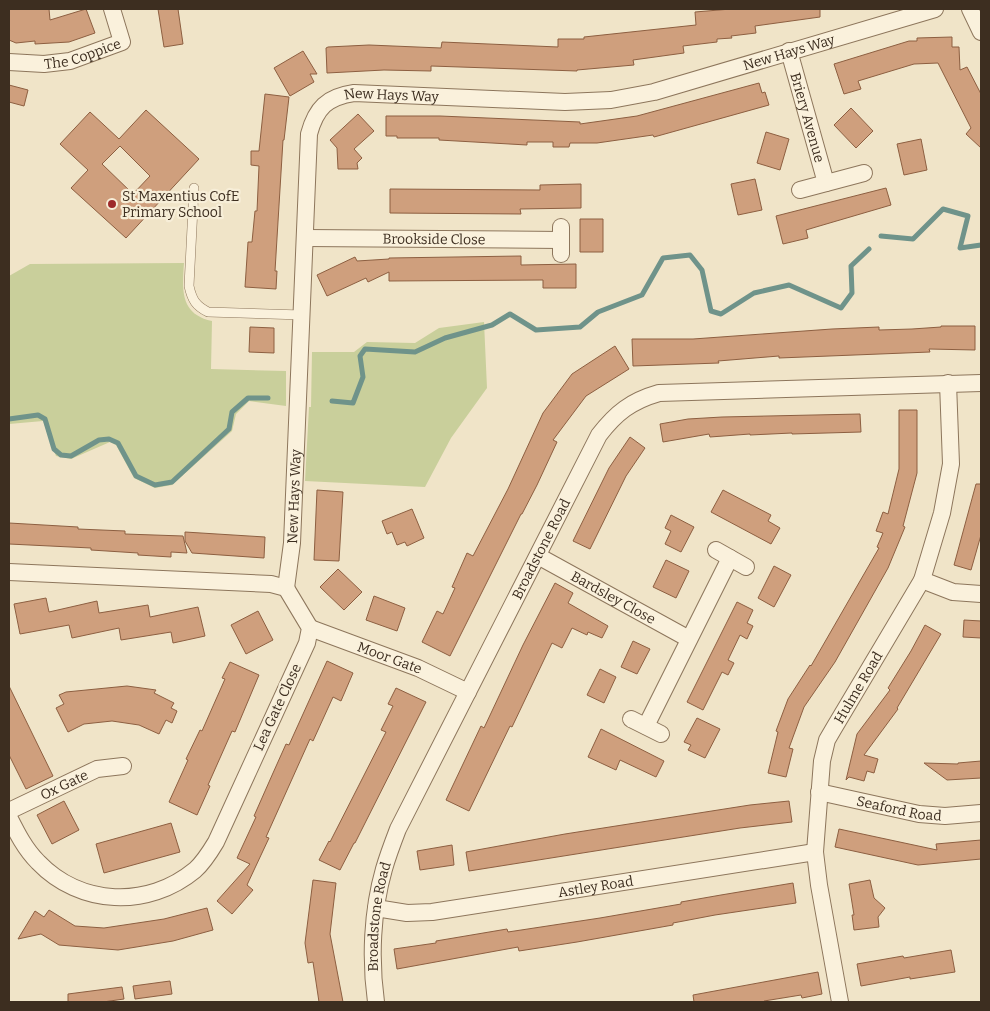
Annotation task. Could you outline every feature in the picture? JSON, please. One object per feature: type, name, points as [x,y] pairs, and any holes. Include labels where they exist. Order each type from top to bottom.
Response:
[{"type":"street","name":"The Coppice","points":[[9,62],[44,64],[70,61],[122,42],[112,9]]},
{"type":"street","name":"New Hays Way","points":[[286,588],[292,543],[309,134],[312,122],[324,104],[333,98],[354,93],[565,102],[611,100],[654,92],[935,9]]},
{"type":"street","points":[[970,9],[981,32]]},
{"type":"street","name":"Briery Avenue","points":[[789,51],[826,183]]},
{"type":"street","points":[[800,190],[864,173]]},
{"type":"street","name":"Brookside Close","points":[[306,238],[561,240]]},
{"type":"street","points":[[948,383],[981,383]]},
{"type":"street","name":"Broadstone Road","points":[[376,1002],[373,981],[373,937],[376,908],[384,869],[398,829],[599,435],[611,420],[625,408],[642,398],[659,393],[948,383]]},
{"type":"street","name":"Hulme Road","points":[[840,1002],[819,886],[815,852],[822,760],[827,740],[922,580],[942,513],[951,464],[948,383]]},
{"type":"street","points":[[716,550],[746,567]]},
{"type":"street","name":"Bardsley Close","points":[[538,556],[689,639]]},
{"type":"street","points":[[646,726],[730,558]]},
{"type":"street","points":[[9,572],[271,584],[286,588],[310,628]]},
{"type":"street","points":[[922,580],[953,592],[981,594]]},
{"type":"street","name":"Moor Gate","points":[[310,628],[418,668],[468,692]]},
{"type":"street","name":"Lea Gate Close","points":[[9,817],[22,843],[37,862],[57,879],[78,890],[101,897],[124,898],[146,895],[180,880],[196,869],[216,842],[307,643],[310,628]]},
{"type":"street","points":[[631,719],[662,734]]},
{"type":"street","name":"Ox Gate","points":[[9,811],[96,769],[123,766]]},
{"type":"street","name":"Seaford Road","points":[[819,792],[919,814],[945,816],[981,813]]},
{"type":"street","name":"Astley Road","points":[[376,908],[408,913],[432,912],[815,852]]},
{"type":"lane","points":[[194,188],[189,286],[192,298],[199,307],[208,312],[302,315]]},
{"type":"green space","points":[[184,263],[183,282],[185,300],[194,313],[212,321],[211,369],[286,371],[286,406],[249,401],[236,414],[232,431],[172,485],[155,488],[134,478],[116,445],[110,442],[71,459],[56,456],[43,421],[9,424],[9,276],[30,264]]},
{"type":"green space","points":[[484,322],[487,388],[451,438],[425,487],[305,481],[309,407],[311,407],[312,352],[354,352],[367,342],[415,343],[439,328]]},
{"type":"building","points":[[9,9],[49,9],[50,20],[86,9],[95,33],[69,42],[35,44],[35,41],[16,43],[9,40]]},
{"type":"building","points":[[158,9],[178,9],[183,44],[164,47]]},
{"type":"building","points":[[731,9],[820,9],[820,17],[755,26],[756,33],[717,39],[717,42],[683,46],[684,53],[633,60],[634,65],[577,71],[431,66],[431,71],[384,70],[327,73],[326,48],[328,47],[369,45],[441,48],[442,42],[558,47],[558,39],[584,39],[584,37],[696,25],[695,12]]},
{"type":"building","points":[[952,37],[952,47],[959,47],[960,70],[967,67],[981,94],[981,148],[966,134],[971,128],[938,63],[914,64],[858,81],[861,89],[844,94],[834,64],[909,41],[917,41],[917,38]]},
{"type":"building","points":[[303,51],[317,74],[310,74],[314,82],[290,96],[274,68]]},
{"type":"building","points":[[759,83],[762,93],[765,92],[769,105],[654,137],[653,135],[597,143],[570,143],[569,147],[553,147],[553,142],[527,142],[527,145],[386,136],[386,116],[440,116],[580,122],[580,124],[637,116]]},
{"type":"building","points":[[9,85],[28,90],[24,106],[9,102]]},
{"type":"building","points":[[265,94],[289,97],[283,140],[275,271],[277,271],[276,289],[245,287],[248,242],[252,242],[255,211],[257,211],[259,166],[251,165],[251,151],[259,151]]},
{"type":"building","points":[[851,108],[873,131],[856,148],[834,125]]},
{"type":"building","points":[[146,110],[199,159],[126,238],[71,188],[88,170],[60,144],[90,112],[119,139]],"holes":[[[120,146],[150,176],[133,194],[102,164]]]},
{"type":"building","points":[[358,114],[374,131],[354,149],[362,158],[357,163],[358,169],[338,169],[337,148],[330,140]]},
{"type":"building","points":[[766,132],[789,139],[780,170],[757,163]]},
{"type":"building","points":[[921,139],[927,170],[904,175],[897,144]]},
{"type":"building","points":[[755,179],[762,210],[738,215],[731,184]]},
{"type":"building","points":[[581,184],[581,208],[520,209],[521,214],[390,213],[390,189],[540,190],[540,185]]},
{"type":"building","points":[[886,188],[891,205],[806,230],[808,238],[783,244],[776,216]]},
{"type":"building","points":[[580,219],[603,219],[603,252],[580,252]]},
{"type":"building","points":[[521,256],[521,265],[576,264],[576,288],[543,288],[543,280],[389,281],[389,272],[368,282],[366,278],[327,296],[317,275],[355,257],[357,261],[389,258]]},
{"type":"building","points":[[975,326],[975,350],[929,349],[930,352],[779,358],[779,356],[718,361],[719,363],[633,366],[632,339],[693,339],[832,329],[879,327],[879,330]]},
{"type":"building","points":[[250,327],[274,328],[274,353],[249,352]]},
{"type":"building","points":[[615,346],[629,369],[586,396],[553,440],[557,442],[537,485],[450,656],[422,642],[437,611],[443,614],[455,588],[452,587],[467,553],[473,556],[508,489],[543,413],[572,374]]},
{"type":"building","points":[[899,410],[917,410],[917,473],[903,526],[905,527],[888,568],[835,662],[804,707],[789,748],[793,749],[786,777],[768,773],[778,732],[776,731],[788,699],[811,666],[879,548],[877,547],[883,533],[876,531],[883,512],[888,514],[899,469]]},
{"type":"building","points":[[860,414],[861,432],[750,434],[710,437],[709,434],[663,442],[660,424],[688,419],[722,417]]},
{"type":"building","points":[[630,437],[645,448],[626,476],[590,549],[573,541],[609,468]]},
{"type":"building","points":[[976,484],[981,484],[981,535],[971,570],[954,565]]},
{"type":"building","points":[[317,490],[343,492],[339,561],[314,560]]},
{"type":"building","points":[[723,490],[771,515],[768,521],[780,528],[771,544],[711,512]]},
{"type":"building","points":[[412,509],[424,538],[407,546],[405,542],[397,545],[392,532],[387,534],[382,521]]},
{"type":"building","points":[[671,515],[694,527],[681,552],[665,544],[671,531],[665,528]]},
{"type":"building","points":[[9,523],[125,531],[125,534],[183,536],[187,553],[171,552],[171,557],[91,550],[91,548],[9,544]]},
{"type":"building","points":[[185,532],[265,537],[264,558],[192,553],[185,541]]},
{"type":"building","points":[[666,560],[689,571],[676,598],[653,587]]},
{"type":"building","points":[[774,566],[791,575],[774,607],[758,598]]},
{"type":"building","points":[[338,569],[362,592],[344,610],[320,587]]},
{"type":"building","points":[[555,583],[573,593],[568,603],[608,626],[602,638],[588,632],[587,635],[572,628],[562,648],[552,643],[469,811],[446,800],[481,726],[484,728]]},
{"type":"building","points":[[374,596],[405,608],[397,631],[366,620]]},
{"type":"building","points":[[46,598],[49,612],[97,601],[99,613],[148,605],[150,617],[198,607],[205,636],[173,643],[171,632],[121,640],[119,628],[72,638],[69,625],[20,634],[14,604]]},
{"type":"building","points":[[737,602],[753,610],[747,623],[753,626],[747,639],[740,635],[728,660],[734,663],[728,675],[722,672],[703,710],[687,702]]},
{"type":"building","points":[[258,611],[273,640],[246,654],[231,625]]},
{"type":"building","points":[[964,620],[981,621],[981,638],[963,637]]},
{"type":"building","points":[[925,625],[941,634],[898,709],[864,755],[878,759],[874,773],[867,771],[864,781],[849,777],[846,780],[857,734],[890,690],[888,688]]},
{"type":"building","points":[[633,641],[650,649],[637,674],[621,667]]},
{"type":"building","points":[[327,661],[353,673],[341,701],[333,697],[313,741],[310,739],[266,837],[269,838],[247,885],[253,890],[232,914],[217,901],[250,864],[237,858],[286,744],[289,745]]},
{"type":"building","points":[[230,662],[259,675],[235,732],[232,731],[208,785],[210,786],[197,815],[169,802],[188,760],[186,759],[200,730],[202,731],[225,679],[222,678]]},
{"type":"building","points":[[600,669],[616,677],[604,703],[587,695]]},
{"type":"building","points":[[9,686],[53,776],[26,789],[9,755]]},
{"type":"building","points":[[127,686],[156,690],[154,693],[174,703],[171,708],[177,711],[172,723],[166,720],[159,734],[139,725],[112,721],[84,724],[68,732],[56,708],[64,704],[59,695],[66,692]]},
{"type":"building","points":[[396,688],[426,702],[340,870],[319,860],[386,732],[381,730],[393,706],[388,704]]},
{"type":"building","points":[[697,718],[720,729],[705,758],[688,750],[691,745],[684,742]]},
{"type":"building","points":[[601,729],[664,761],[656,777],[620,760],[616,770],[588,757]]},
{"type":"building","points":[[981,761],[981,778],[947,780],[924,763],[958,764]]},
{"type":"building","points":[[64,801],[79,830],[52,844],[37,815]]},
{"type":"building","points":[[789,801],[792,822],[740,828],[469,871],[466,852],[565,834],[750,805]]},
{"type":"building","points":[[171,823],[180,852],[104,873],[96,844]]},
{"type":"building","points":[[839,829],[937,850],[936,844],[981,840],[981,859],[918,865],[835,847]]},
{"type":"building","points":[[452,845],[454,865],[420,870],[417,851]]},
{"type":"building","points":[[313,880],[336,883],[330,934],[343,1002],[319,1002],[313,962],[308,963],[305,943]]},
{"type":"building","points":[[870,880],[874,898],[885,908],[878,917],[879,927],[854,930],[852,915],[854,915],[849,884]]},
{"type":"building","points":[[793,883],[796,903],[715,915],[673,923],[673,925],[577,942],[519,951],[518,947],[397,969],[394,949],[507,929],[508,932],[600,918]]},
{"type":"building","points":[[207,908],[213,930],[173,941],[118,950],[59,945],[41,934],[18,939],[35,911],[44,917],[49,910],[75,926],[104,928],[164,919]]},
{"type":"building","points":[[951,950],[955,972],[910,979],[910,977],[861,986],[857,964]]},
{"type":"building","points":[[818,972],[822,994],[802,998],[801,995],[764,1002],[694,1002],[693,995]]},
{"type":"building","points":[[170,981],[172,994],[135,999],[133,986]]},
{"type":"building","points":[[122,987],[124,999],[103,1002],[68,1002],[68,994]]},
{"type":"waterway","points":[[881,236],[913,239],[943,209],[968,216],[960,248],[981,245]]},
{"type":"waterway","points":[[332,401],[353,403],[363,377],[360,356],[365,349],[415,352],[445,338],[492,325],[510,314],[536,330],[580,327],[598,312],[642,295],[663,258],[690,255],[702,270],[711,311],[721,314],[754,293],[789,285],[841,308],[852,293],[851,266],[869,249]]},
{"type":"waterway","points":[[9,419],[38,415],[45,419],[54,449],[61,455],[71,456],[99,440],[109,439],[118,443],[136,476],[155,485],[172,482],[229,429],[232,412],[248,398],[268,398]]},
{"type":"place","name":"St Maxentius CofE Primary School","points":[[112,204]]}]
